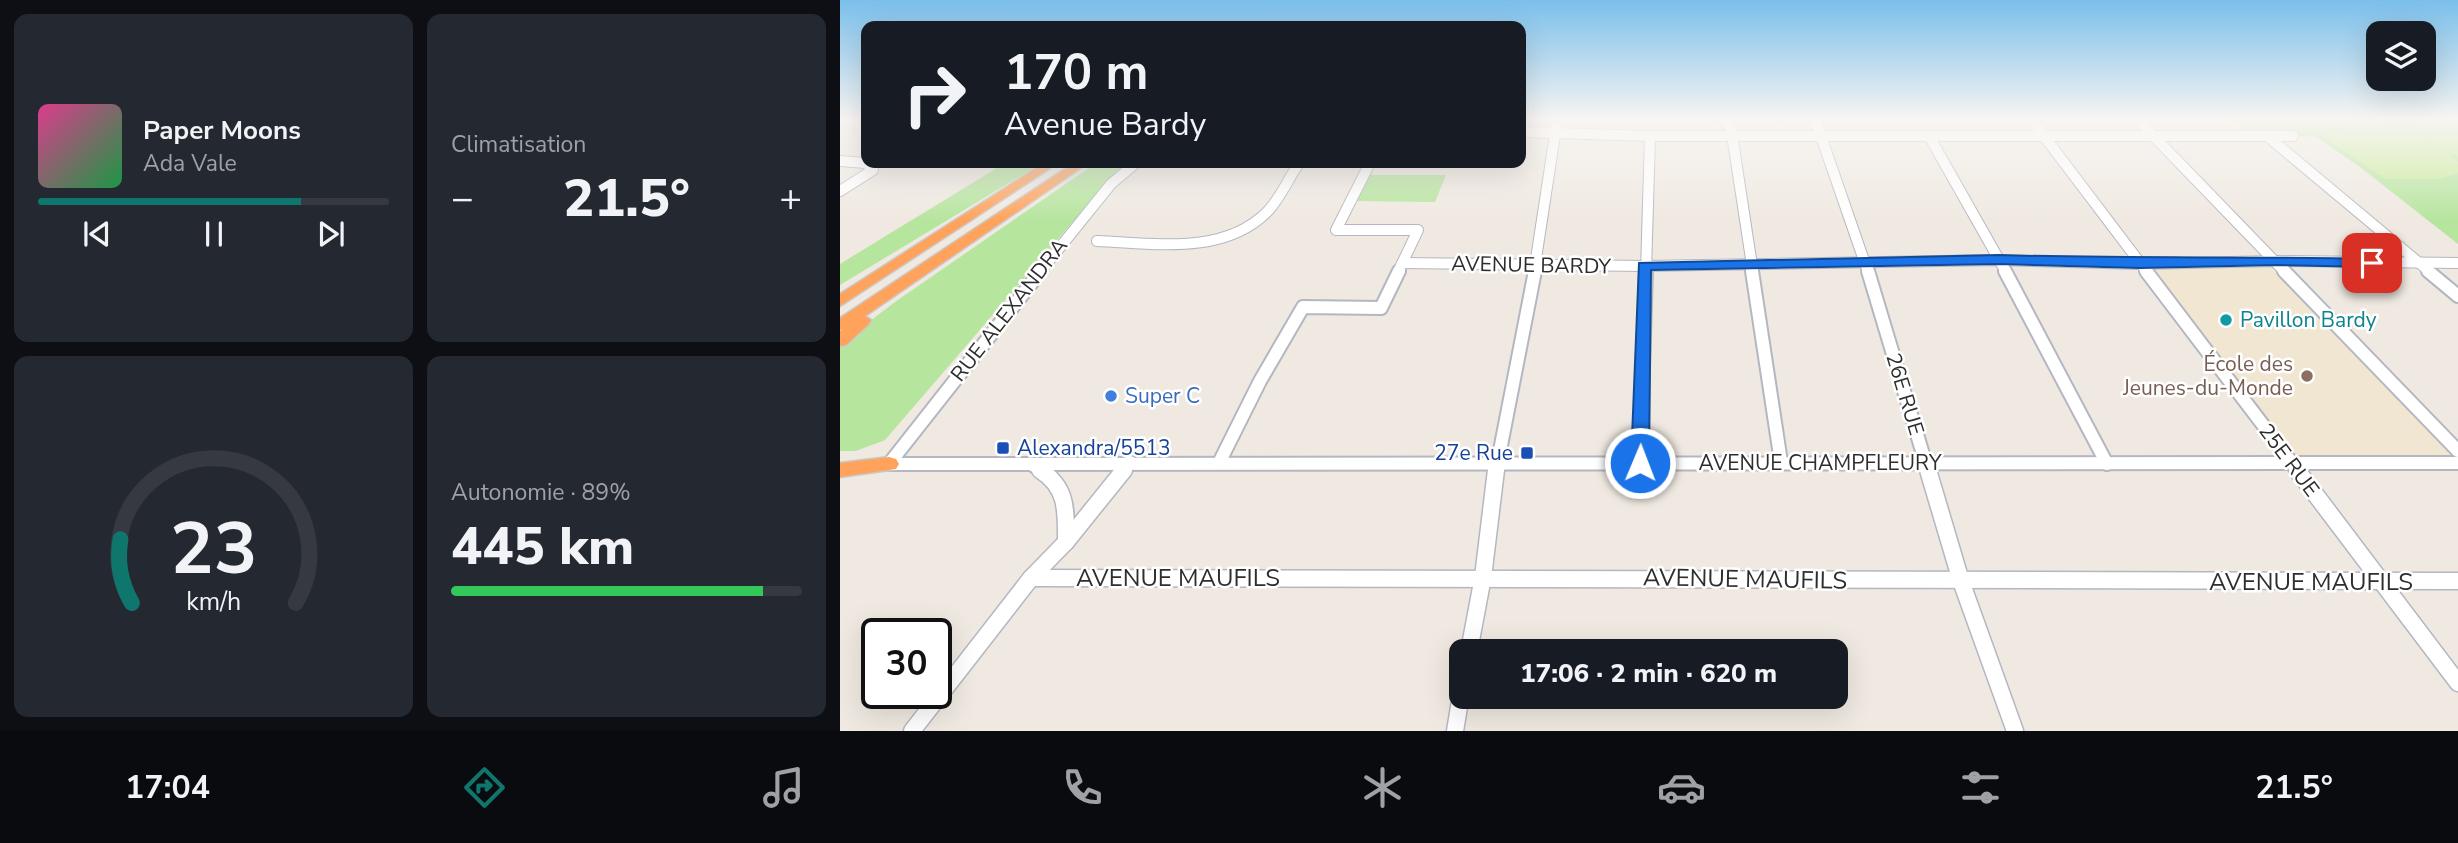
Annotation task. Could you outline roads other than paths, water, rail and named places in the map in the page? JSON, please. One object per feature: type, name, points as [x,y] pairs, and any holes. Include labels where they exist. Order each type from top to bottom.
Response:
[{"type":"highway","points":[[840,301],[1044,168]]},
{"type":"highway","points":[[840,325],[1074,168]]},
{"type":"highway","points":[[840,289],[1003,194]]},
{"type":"highway","points":[[840,341],[907,279]]},
{"type":"highway","points":[[840,460],[888,464]]},
{"type":"highway","points":[[840,470],[888,464]]},
{"type":"street","points":[[1471,639],[1483,577],[1497,463],[1536,264],[1553,153]]},
{"type":"street","points":[[1640,463],[1649,153]]},
{"type":"street","points":[[1734,153],[1781,463]]},
{"type":"street","name":"26E RUE","points":[[1827,153],[1865,262],[1961,582],[2015,731]]},
{"type":"street","points":[[1939,153],[1999,260],[2107,464]]},
{"type":"street","name":"25E RUE","points":[[2057,153],[2458,683]]},
{"type":"street","points":[[2170,153],[2458,451]]},
{"type":"street","points":[[2287,153],[2458,296]]},
{"type":"street","points":[[840,161],[861,163]]},
{"type":"street","points":[[840,191],[873,170],[871,168]]},
{"type":"street","name":"RUE ALEXANDRA","points":[[888,464],[1072,231],[1111,184],[1130,168]]},
{"type":"street","points":[[1097,241],[1219,241],[1247,228],[1266,213],[1296,168]]},
{"type":"street","points":[[1219,463],[1303,307],[1381,308],[1418,230],[1336,230],[1367,168]]},
{"type":"street","name":"AVENUE BARDY","points":[[1402,263],[1644,266],[1999,260],[2140,264],[2276,261],[2458,263]]},
{"type":"street","points":[[912,731],[1031,578],[1066,542],[1130,462]]},
{"type":"street","name":"AVENUE CHAMPFLEURY","points":[[888,464],[2458,463]]},
{"type":"street","points":[[1030,464],[1054,478],[1062,487],[1066,500],[1066,542]]},
{"type":"street","name":"AVENUE MAUFILS","points":[[1031,578],[1483,577],[1961,582],[2458,582]]},
{"type":"street","points":[[1455,731],[1459,709]]},
{"type":"place","name":"Pavillon Bardy","points":[[2226,320]]},
{"type":"place","name":"École des Jeunes-du-Monde","points":[[2307,376]]},
{"type":"place","name":"Super C","points":[[1111,396]]},
{"type":"place","name":"Alexandra/5513","points":[[1003,448]]},
{"type":"place","name":"27e Rue","points":[[1527,453]]}]
